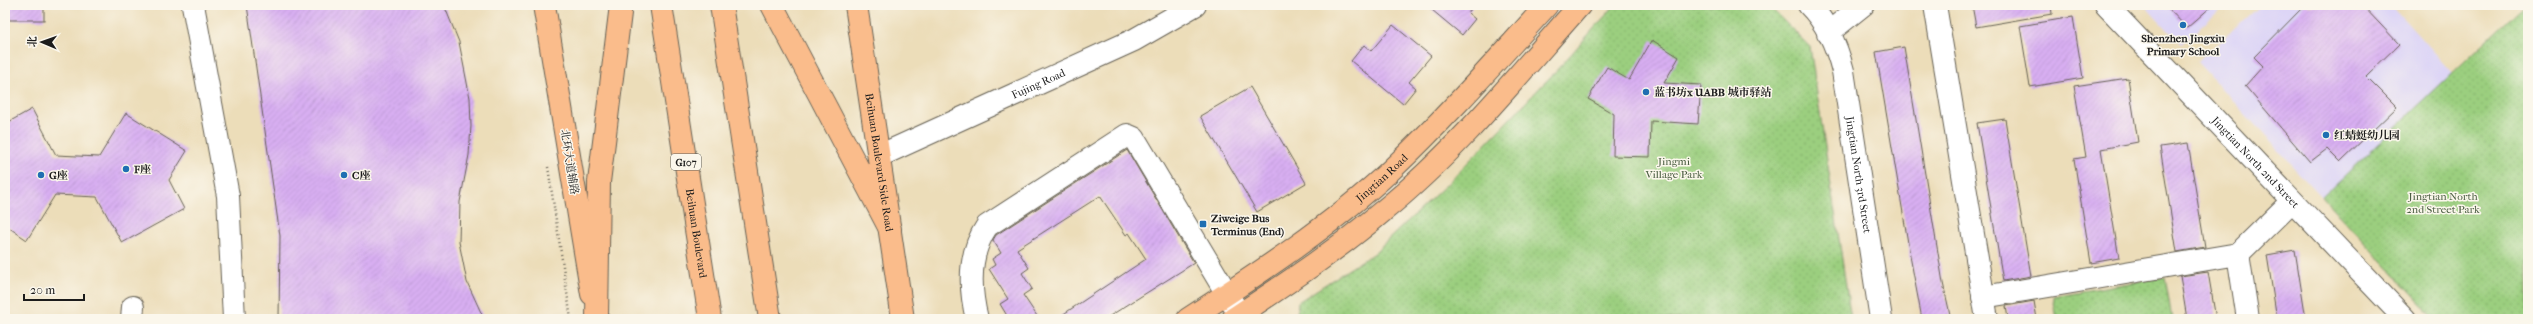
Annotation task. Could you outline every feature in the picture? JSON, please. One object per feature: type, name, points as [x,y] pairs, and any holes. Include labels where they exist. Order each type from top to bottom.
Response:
[{"type":"main road","name":"北环大道辅路","points":[[544,5],[596,319]]},
{"type":"main road","points":[[596,319],[599,182],[621,5]]},
{"type":"main road","name":"Beihuan Boulevard","points":[[661,5],[710,319]]},
{"type":"main road","points":[[721,5],[770,319]]},
{"type":"main road","points":[[772,5],[890,229]]},
{"type":"main road","name":"Beihuan Boulevard Side Road","points":[[856,5],[903,319]]},
{"type":"main road","name":"Jingtian Road","points":[[1188,319],[1227,294],[1354,202],[1390,170],[1458,102],[1547,5]]},
{"type":"main road","points":[[1238,318],[1384,211],[1472,126],[1580,5]]},
{"type":"street","points":[[193,5],[228,196],[234,319]]},
{"type":"street","name":"Fujing Road","points":[[879,156],[1134,40],[1195,5]]},
{"type":"street","name":"Jingtian North 3rd Street","points":[[1797,5],[1815,24],[1828,33]]},
{"type":"street","name":"Jingtian North 3rd Street","points":[[1809,5],[1821,20],[1838,54],[1844,79],[1881,319]]},
{"type":"street","points":[[1828,33],[1863,5]]},
{"type":"street","points":[[1935,5],[1987,319]]},
{"type":"street","name":"Jingtian North 2nd Street","points":[[2106,5],[2405,319]]},
{"type":"street","points":[[977,319],[973,302],[972,270],[974,249],[987,226],[1127,135],[1134,138],[1227,294],[1238,318]]},
{"type":"street","points":[[1983,297],[2238,254],[2292,201]]},
{"type":"street","points":[[2238,254],[2248,319]]},
{"type":"shaded area","name":"Shenzhen Jingxiu Primary School","points":[[2145,5],[2226,5],[2181,44]]},
{"type":"shaded area","name":"红蜻蜓幼儿园","points":[[2260,5],[2391,5],[2452,73],[2322,197],[2197,62]]},
{"type":"green space","name":"Jingmi Village Park","points":[[1615,5],[1768,5],[1810,47],[1851,319],[1297,319],[1298,302],[1374,253],[1447,184],[1555,72]]},
{"type":"green space","name":"Jingtian North 2nd Street Park","points":[[2524,5],[2528,5],[2528,319],[2435,319],[2322,197]]},
{"type":"green space","points":[[2165,277],[2172,319],[2057,319],[2053,296]]},
{"type":"building","points":[[7,5],[44,5],[44,20],[7,20]]},
{"type":"building","points":[[247,5],[444,5],[459,42],[470,98],[471,126],[469,155],[460,202],[459,242],[467,282],[484,319],[279,319],[280,236]]},
{"type":"building","points":[[1426,5],[1474,5],[1468,13],[1475,19],[1462,35]]},
{"type":"building","points":[[1972,5],[2051,5],[2052,14],[1976,27]]},
{"type":"building","points":[[2165,5],[2213,5],[2187,28]]},
{"type":"building","name":"红蜻蜓幼儿园","points":[[2305,5],[2362,5],[2399,44],[2366,76],[2397,107],[2340,162],[2327,149],[2310,162],[2245,86],[2263,66],[2254,57]]},
{"type":"building","points":[[2073,17],[2083,78],[2030,87],[2020,26]]},
{"type":"building","points":[[1393,25],[1431,56],[1409,82],[1416,88],[1403,104],[1351,61],[1364,45],[1371,51]]},
{"type":"building","name":"蓝书坊x UABB 城市驿站","points":[[1652,40],[1679,57],[1664,83],[1701,85],[1698,124],[1651,121],[1650,157],[1613,156],[1614,114],[1588,99],[1607,67],[1629,80]]},
{"type":"building","points":[[1904,47],[1943,283],[1951,319],[1922,319],[1911,261],[1876,52]]},
{"type":"building","points":[[2128,78],[2138,142],[2101,149],[2119,258],[2091,263],[2074,159],[2086,157],[2074,86]]},
{"type":"building","points":[[1250,87],[1306,183],[1257,212],[1200,116]]},
{"type":"building","points":[[32,109],[56,155],[99,157],[126,113],[187,151],[169,180],[184,209],[122,243],[97,197],[55,195],[27,240],[5,225],[5,124]]},
{"type":"building","points":[[2005,119],[2031,276],[2003,281],[1977,123]]},
{"type":"building","points":[[2188,143],[2205,247],[2177,252],[2160,147]]},
{"type":"building","points":[[1127,150],[1194,263],[1105,319],[1056,319],[1146,259],[1129,233],[1126,235],[1100,196],[1017,249],[1029,268],[1022,273],[1032,289],[1023,295],[1039,319],[1009,319],[1000,304],[1008,299],[989,269],[995,265],[992,259],[1001,253],[993,240],[996,235]]},
{"type":"building","points":[[2295,250],[2306,319],[2277,319],[2267,255]]},
{"type":"building","points":[[2208,272],[2216,319],[2187,319],[2180,276]]},
{"type":"building","points":[[2034,301],[2037,319],[2008,319],[2006,306]]},
{"type":"place","name":"Shenzhen Jingxiu Primary School","points":[[2183,25]]},
{"type":"place","name":"蓝书坊x UABB 城市驿站","points":[[1646,92]]},
{"type":"place","name":"红蜻蜓幼儿园","points":[[2326,135]]},
{"type":"place","name":"F座","points":[[126,169]]},
{"type":"place","name":"G座","points":[[41,175]]},
{"type":"place","name":"C座","points":[[344,175]]},
{"type":"place","name":"Ziweige Bus Terminus (End)","points":[[1203,224]]}]
